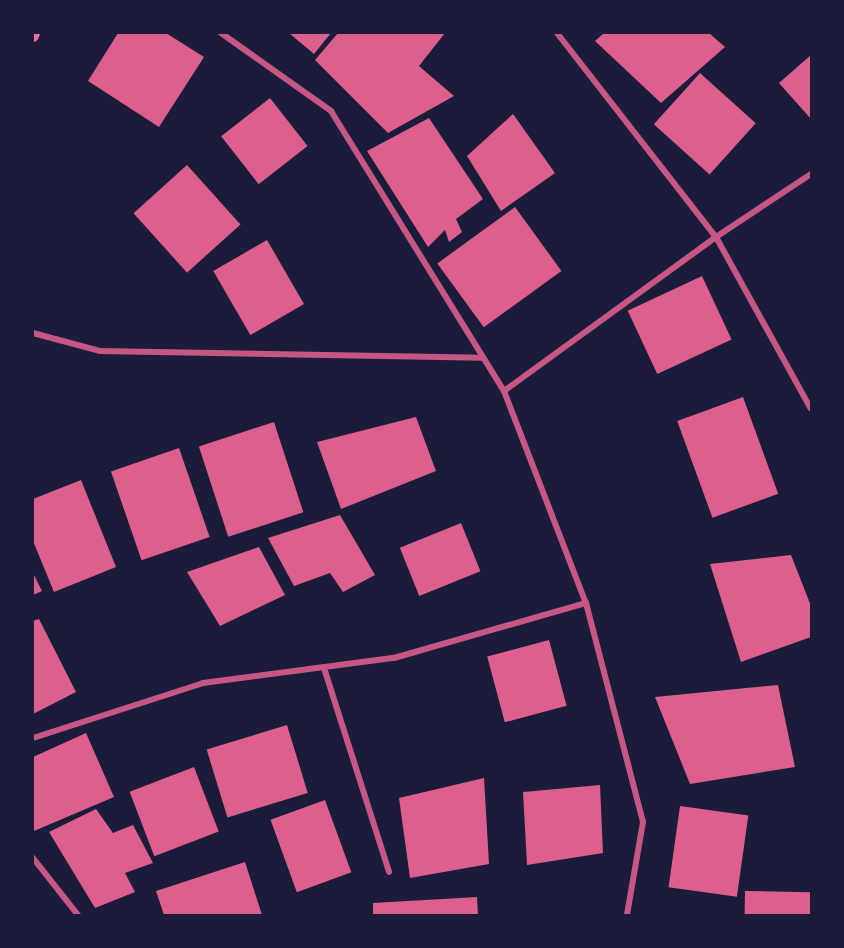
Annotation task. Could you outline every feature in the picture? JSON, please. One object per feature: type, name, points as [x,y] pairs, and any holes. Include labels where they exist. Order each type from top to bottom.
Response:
[{"type":"street","points":[[221,33],[331,111],[504,392],[586,603],[643,822],[627,915]]},
{"type":"street","points":[[557,33],[716,237],[811,409]]},
{"type":"street","points":[[504,392],[716,237],[811,174]]},
{"type":"street","points":[[33,333],[100,351],[483,358]]},
{"type":"street","points":[[33,738],[203,683],[394,658],[586,603]]},
{"type":"street","points":[[324,668],[389,872]]},
{"type":"street","points":[[33,858],[78,915]]},
{"type":"building","points":[[118,33],[166,33],[204,57],[159,127],[88,81]]},
{"type":"building","points":[[289,33],[331,33],[314,54]]},
{"type":"building","points":[[338,33],[445,33],[419,66],[454,96],[388,133],[315,60]]},
{"type":"building","points":[[604,33],[709,33],[725,47],[661,103],[595,41]]},
{"type":"building","points":[[811,55],[811,119],[779,83]]},
{"type":"building","points":[[700,73],[756,123],[710,174],[654,124]]},
{"type":"building","points":[[270,98],[308,146],[259,184],[221,136]]},
{"type":"building","points":[[513,114],[555,173],[501,211],[467,156]]},
{"type":"building","points":[[429,118],[483,199],[456,219],[462,232],[449,242],[445,230],[428,247],[367,151]]},
{"type":"building","points":[[187,165],[241,224],[187,273],[133,213]]},
{"type":"building","points":[[515,207],[561,271],[484,327],[437,263]]},
{"type":"building","points":[[267,240],[304,304],[250,335],[213,271]]},
{"type":"building","points":[[702,276],[732,339],[657,374],[628,311]]},
{"type":"building","points":[[743,397],[778,494],[712,518],[677,421]]},
{"type":"building","points":[[416,417],[436,471],[341,509],[317,442]]},
{"type":"building","points":[[274,422],[303,512],[228,537],[199,446]]},
{"type":"building","points":[[179,448],[210,537],[142,560],[111,471]]},
{"type":"building","points":[[81,480],[116,567],[54,592],[33,541],[33,499]]},
{"type":"building","points":[[340,515],[375,575],[343,592],[330,573],[294,586],[268,538]]},
{"type":"building","points":[[461,523],[480,571],[419,596],[400,548]]},
{"type":"building","points":[[259,547],[285,595],[220,626],[187,572]]},
{"type":"building","points":[[791,555],[811,606],[811,637],[741,662],[710,564]]},
{"type":"building","points":[[33,573],[42,591],[33,595]]},
{"type":"building","points":[[39,619],[76,692],[33,714],[33,621]]},
{"type":"building","points":[[549,640],[567,706],[505,722],[487,657]]},
{"type":"building","points":[[778,685],[795,767],[690,784],[655,697]]},
{"type":"building","points":[[287,725],[308,793],[227,817],[207,750]]},
{"type":"building","points":[[86,733],[114,797],[34,831],[33,757]]},
{"type":"building","points":[[194,767],[219,831],[154,856],[130,792]]},
{"type":"building","points":[[484,778],[489,864],[410,878],[399,798]]},
{"type":"building","points":[[600,785],[603,853],[527,865],[523,792]]},
{"type":"building","points":[[325,800],[351,872],[297,892],[270,820]]},
{"type":"building","points":[[680,806],[748,816],[737,897],[669,887]]},
{"type":"building","points":[[96,809],[113,833],[133,825],[153,863],[125,873],[135,892],[95,908],[49,832]]},
{"type":"building","points":[[245,862],[262,915],[164,915],[156,891]]},
{"type":"building","points":[[745,891],[811,892],[811,915],[745,915]]},
{"type":"building","points":[[477,897],[478,915],[373,915],[373,903]]}]
